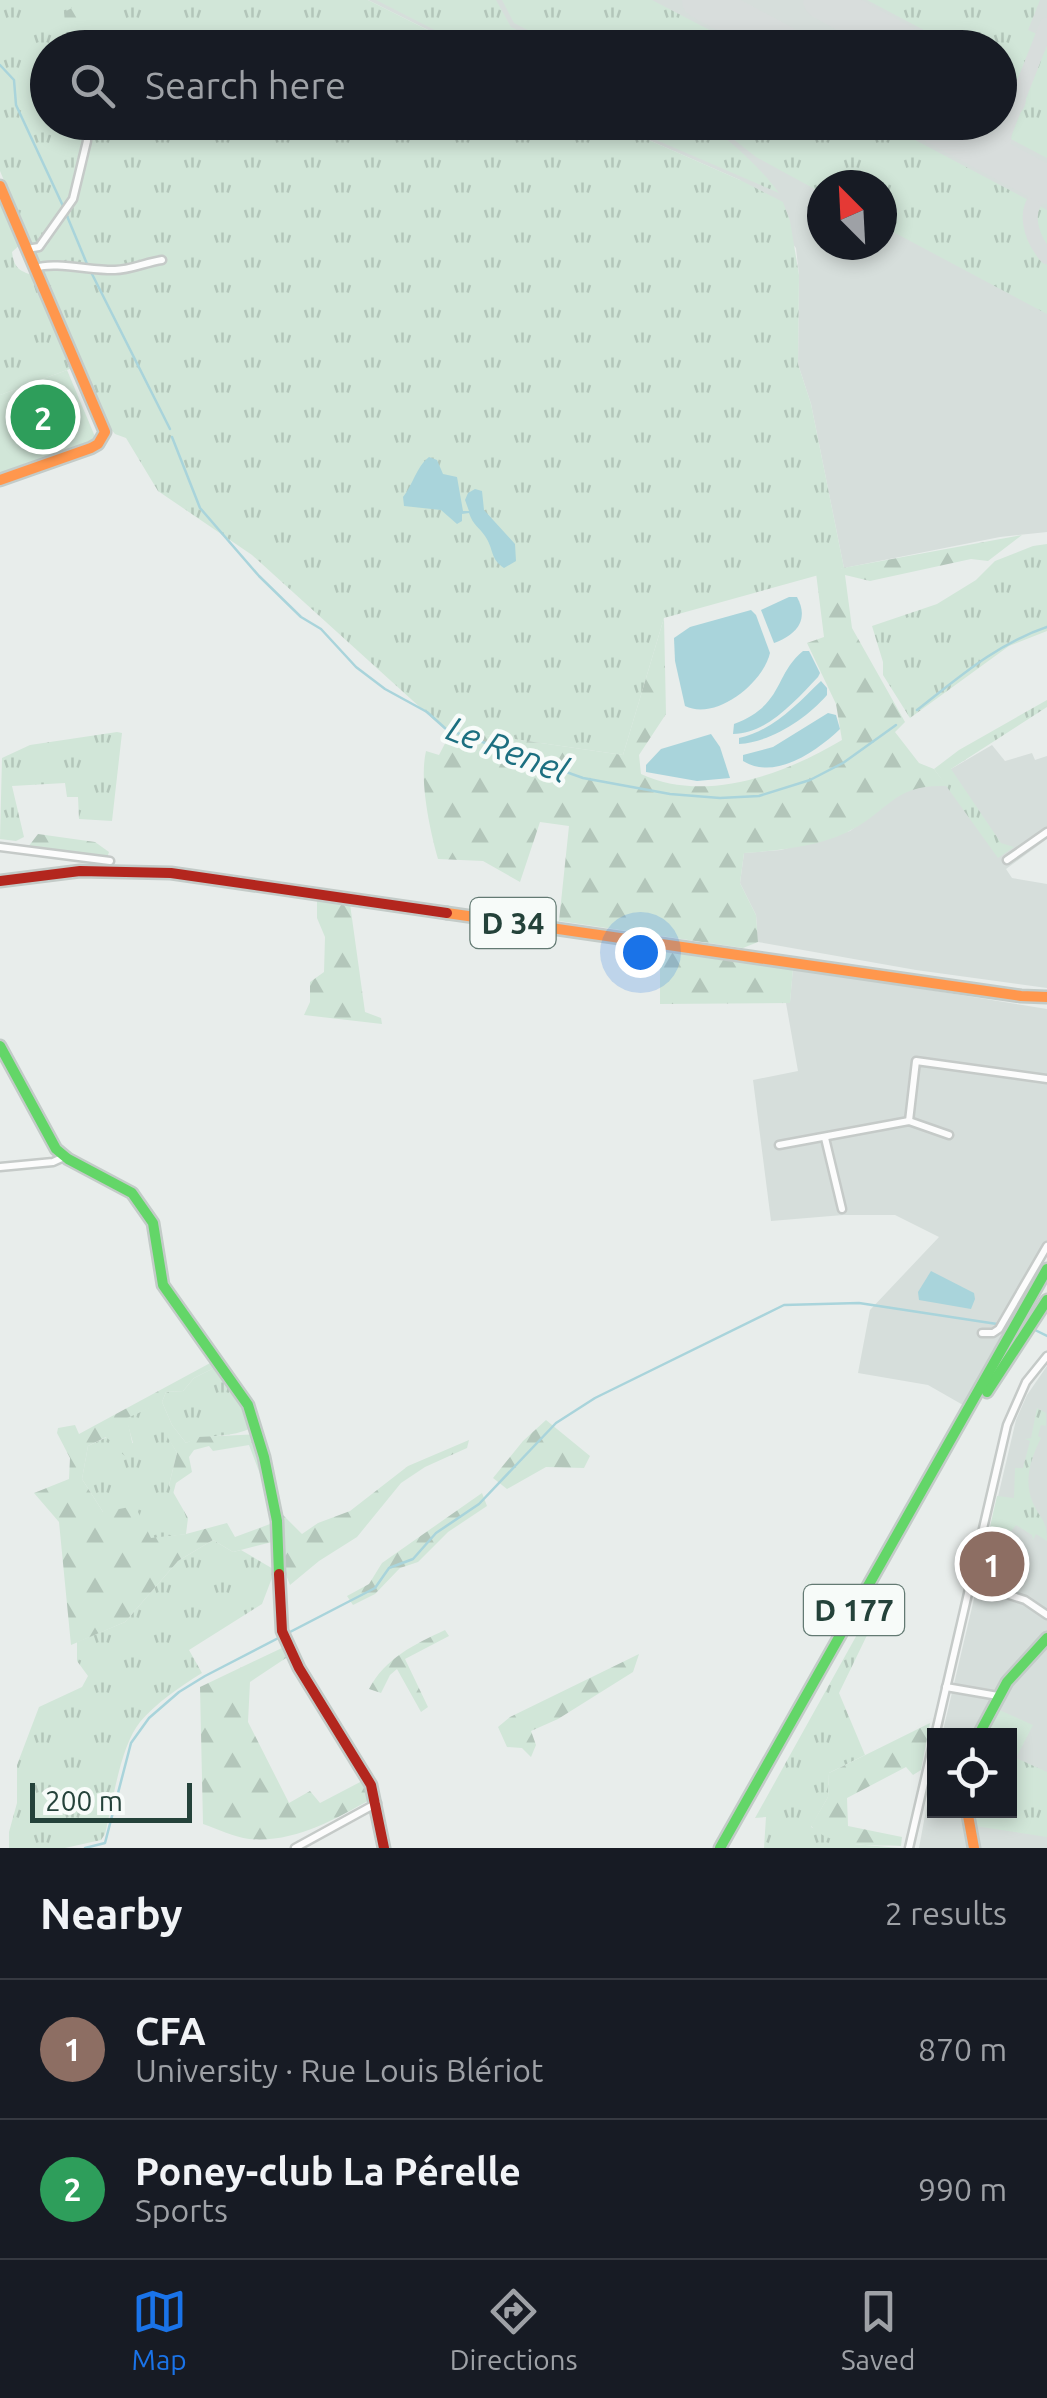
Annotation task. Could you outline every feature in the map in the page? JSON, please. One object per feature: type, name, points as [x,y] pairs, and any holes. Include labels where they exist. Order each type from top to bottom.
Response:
[{"type":"main road","points":[[0,186],[41,266],[105,432],[91,448],[0,480]]},
{"type":"main road","name":"D 34","points":[[2,882],[104,870],[171,873],[1047,1000]]},
{"type":"main road","points":[[0,1046],[50,1140],[64,1157],[121,1182],[141,1204],[157,1234],[158,1269],[164,1285],[248,1405],[277,1521],[284,1637],[364,1770],[378,1803],[384,1848]]},
{"type":"main road","points":[[988,1372],[1047,1260]]},
{"type":"main road","name":"D 177","points":[[720,1848],[1047,1269]]},
{"type":"main road","name":"D 177","points":[[729,1848],[1047,1286]]},
{"type":"main road","points":[[987,1392],[1047,1300]]},
{"type":"main road","points":[[982,1728],[998,1696],[1047,1638]]},
{"type":"main road","points":[[968,1818],[974,1848]]},
{"type":"street","points":[[33,248],[73,199],[87,140]]},
{"type":"street","points":[[41,266],[118,270],[162,260]]},
{"type":"street","points":[[1007,860],[1047,832]]},
{"type":"street","points":[[0,847],[110,861]]},
{"type":"street","points":[[910,1121],[916,1061],[1047,1079]]},
{"type":"street","points":[[779,1145],[910,1121],[949,1136]]},
{"type":"street","points":[[825,1138],[842,1209]]},
{"type":"street","points":[[0,1167],[53,1162],[64,1157]]},
{"type":"street","points":[[982,1333],[993,1334],[998,1329],[1047,1246]]},
{"type":"street","points":[[909,1848],[1007,1424],[1026,1382],[1047,1356]]},
{"type":"street","points":[[970,1582],[1013,1595],[1047,1614]]},
{"type":"street","points":[[946,1687],[998,1696]]},
{"type":"street","points":[[296,1848],[378,1803]]},
{"type":"shaded area","points":[[368,0],[1047,0],[1047,532],[1000,537],[844,568],[811,404],[798,364],[796,248],[740,180],[649,140],[1017,140],[1017,30],[428,30]]},
{"type":"shaded area","points":[[992,745],[1005,761],[1032,753],[1035,760],[1047,756],[1047,839],[1006,869],[1012,878],[1047,884],[1047,988],[758,942],[756,915],[740,883],[744,853],[781,850],[850,831],[895,797],[920,785],[947,786],[951,769]]},
{"type":"shaded area","points":[[793,968],[1047,1009],[1047,1252],[963,1405],[928,1385],[858,1373],[870,1310],[939,1237],[895,1215],[771,1221],[753,1080],[798,1071],[786,1003],[790,1002]]},
{"type":"shaded area","points":[[1047,1366],[1047,1848],[919,1848],[927,1805],[927,1818],[1017,1818],[1017,1728],[944,1728],[1016,1420]]},
{"type":"green space","points":[[0,0],[368,0],[428,30],[30,30],[30,140],[649,140],[783,202],[799,275],[798,364],[811,404],[844,568],[664,618],[623,755],[444,729],[252,555],[158,491],[126,438],[109,427],[0,171]]},
{"type":"green space","points":[[68,0],[92,0],[92,30],[63,30],[64,12],[72,8]]},
{"type":"green space","points":[[376,0],[496,0],[511,27],[517,30],[435,30]]},
{"type":"green space","points":[[502,0],[652,0],[709,30],[528,30],[514,23]]},
{"type":"green space","points":[[867,0],[1040,0],[1028,30],[1039,35],[1020,82],[1017,30],[924,30]]},
{"type":"green space","points":[[1047,38],[1047,158],[1013,140],[1017,140],[1017,112]]},
{"type":"green space","points":[[656,140],[727,140],[779,193]]},
{"type":"green space","points":[[734,140],[915,140],[1047,210],[1047,314],[897,234],[897,170],[807,170],[807,185],[756,157]]},
{"type":"green space","points":[[0,196],[21,244],[12,252],[14,262],[22,271],[35,276],[75,367],[0,395]]},
{"type":"green space","points":[[67,370],[96,439],[0,473],[0,395]]},
{"type":"green space","points":[[1022,535],[988,561],[971,559],[870,581],[845,575],[852,628],[905,722],[895,732],[919,763],[934,769],[947,786],[904,793],[865,822],[827,840],[744,853],[740,883],[756,915],[758,942],[743,948],[559,921],[569,826],[540,822],[520,882],[483,861],[438,859],[426,805],[424,763],[426,751],[439,755],[452,730],[623,755],[664,618],[666,714],[639,755],[641,774],[691,786],[718,785],[770,774],[842,740],[836,704],[807,643],[824,637],[816,573]]},
{"type":"green space","points":[[1047,544],[1047,631],[1009,646],[910,718],[883,675],[872,626],[937,604],[976,580],[995,561]]},
{"type":"green space","points":[[1047,700],[1047,707],[951,769],[1001,843],[1014,847],[998,858],[934,769],[959,750]]},
{"type":"green space","points":[[122,733],[112,821],[79,819],[78,797],[67,797],[65,783],[12,786],[24,837],[16,841],[0,839],[2,758],[30,745]]},
{"type":"green space","points":[[38,834],[95,842],[109,852],[107,858],[28,847]]},
{"type":"green space","points":[[317,899],[350,904],[365,1012],[381,1018],[382,1024],[304,1015],[310,1002],[310,982],[324,972],[325,937],[317,918]]},
{"type":"green space","points":[[660,951],[793,968],[790,1003],[660,1004]]},
{"type":"green space","points":[[212,1362],[216,1367],[194,1378],[183,1391],[166,1392],[162,1402],[172,1425],[186,1443],[198,1437],[259,1434],[268,1472],[260,1474],[249,1445],[213,1451],[209,1446],[194,1450],[189,1457],[192,1472],[176,1483],[173,1494],[169,1485],[177,1453],[150,1408],[127,1418],[135,1456],[128,1458],[106,1437],[88,1446],[82,1479],[103,1512],[135,1506],[151,1538],[227,1523],[235,1537],[270,1524],[272,1542],[233,1552],[213,1540],[178,1561],[125,1622],[71,1645],[59,1522],[34,1493],[69,1479],[70,1458],[58,1428],[75,1425],[79,1434]]},
{"type":"green space","points":[[216,1367],[242,1401],[253,1427],[186,1443],[162,1402],[166,1392],[183,1391],[194,1378]]},
{"type":"green space","points":[[151,1407],[177,1453],[169,1485],[188,1518],[186,1534],[151,1539],[103,1512],[82,1479],[88,1446],[107,1437],[116,1444],[133,1443],[126,1418]]},
{"type":"green space","points":[[1037,1408],[1046,1413],[1046,1426],[1041,1425],[1041,1438],[1028,1478],[1047,1541],[1036,1534],[1033,1540],[1032,1535],[1016,1525],[1009,1534],[989,1531],[997,1496],[1014,1498],[1015,1468],[1023,1468],[1030,1441],[1025,1439],[1031,1438]]},
{"type":"green space","points":[[546,1420],[590,1456],[584,1468],[546,1467],[507,1489],[493,1478]]},
{"type":"green space","points":[[469,1440],[467,1448],[401,1483],[357,1537],[290,1585],[280,1512],[302,1534],[318,1523],[350,1511],[408,1466]]},
{"type":"green space","points":[[482,1493],[487,1506],[448,1532],[418,1562],[400,1568],[375,1594],[353,1605],[347,1596],[369,1584],[382,1563]]},
{"type":"green space","points":[[213,1540],[233,1552],[241,1550],[275,1570],[262,1604],[189,1650],[202,1673],[153,1708],[133,1733],[101,1840],[65,1848],[9,1848],[17,1803],[17,1765],[39,1707],[82,1687],[88,1676],[77,1661],[77,1642],[125,1622],[178,1561]]},
{"type":"green space","points":[[864,1622],[872,1625],[839,1693],[865,1755],[829,1773],[828,1797],[811,1827],[854,1844],[900,1848],[764,1848],[766,1817],[755,1818]]},
{"type":"green space","points":[[445,1630],[449,1636],[405,1659],[428,1707],[421,1712],[397,1669],[381,1693],[369,1689],[392,1660]]},
{"type":"green space","points":[[282,1648],[286,1658],[250,1682],[248,1722],[289,1803],[310,1791],[320,1803],[364,1780],[371,1799],[298,1834],[243,1838],[203,1824],[200,1687]]},
{"type":"green space","points":[[639,1654],[633,1672],[558,1719],[531,1731],[536,1745],[531,1757],[522,1748],[507,1747],[498,1727],[510,1717]]},
{"type":"green space","points":[[997,1709],[1033,1725],[1017,1756],[1017,1728],[988,1728]]},
{"type":"green space","points":[[930,1723],[921,1770],[913,1775],[906,1767],[847,1798],[848,1826],[902,1837],[901,1846],[841,1842],[811,1826],[828,1797],[829,1773]]},
{"type":"green space","points":[[1017,1758],[1047,1772],[1047,1837],[975,1826],[973,1818],[1017,1818]]},
{"type":"water","points":[[429,457],[437,460],[443,474],[457,477],[463,511],[469,511],[465,500],[468,493],[482,491],[484,510],[515,544],[516,561],[504,568],[500,565],[469,513],[462,514],[462,521],[457,524],[441,510],[404,506],[403,497]]},
{"type":"water","points":[[797,597],[801,620],[794,631],[774,643],[761,610]]},
{"type":"water","points":[[751,610],[770,653],[766,665],[748,687],[724,704],[697,709],[685,706],[674,638],[690,627]]},
{"type":"water","points":[[803,651],[809,651],[820,673],[818,677],[769,722],[733,734],[734,724],[770,699]]},
{"type":"water","points":[[821,681],[827,695],[809,712],[775,734],[739,744],[739,738],[774,723]]},
{"type":"water","points":[[828,713],[836,715],[840,729],[808,754],[768,768],[743,761],[743,755],[773,747]]},
{"type":"water","points":[[711,734],[720,747],[730,778],[697,781],[646,772],[646,765],[661,749]]},
{"type":"water","points":[[931,1271],[974,1293],[971,1309],[919,1300],[918,1292]]},
{"type":"waterway","name":"Le Renel","points":[[0,65],[14,80],[16,105],[30,135]]},
{"type":"waterway","name":"Le Renel","points":[[32,140],[63,206]]},
{"type":"waterway","name":"Le Renel","points":[[67,216],[87,264]]},
{"type":"waterway","name":"Le Renel","points":[[91,272],[170,429]]},
{"type":"waterway","name":"Le Renel","points":[[172,437],[200,508],[259,576],[301,617],[321,629],[356,667],[385,689],[427,712],[446,729],[583,778],[670,794],[720,798],[759,796],[810,780],[843,763],[896,725]]},
{"type":"waterway","name":"Le Renel","points":[[917,710],[994,652],[1047,627]]},
{"type":"waterway","points":[[85,1848],[105,1843],[131,1743],[149,1718],[205,1676],[375,1588],[389,1568],[413,1559],[436,1533],[479,1504],[556,1423],[595,1398],[784,1305],[859,1303],[997,1324]]},
{"type":"waterway","points":[[1035,1330],[1047,1336]]},
{"type":"taxiway","points":[[1017,101],[1047,25]]},
{"type":"taxiway","points":[[970,144],[986,145],[994,140]]},
{"type":"taxiway","points":[[1004,140],[1003,150],[1012,166]]},
{"type":"taxiway","points":[[1047,190],[1038,197],[1030,213],[1036,241],[1047,257]]},
{"type":"runway","points":[[701,0],[757,30]]},
{"type":"runway","points":[[822,0],[877,30]]},
{"type":"runway","points":[[963,140],[1047,185]]},
{"type":"traffic: fast","points":[[0,1046],[56,1149],[132,1193],[153,1223],[163,1285],[248,1405],[277,1521],[279,1574]]},
{"type":"traffic: fast","points":[[720,1848],[1047,1269]]},
{"type":"traffic: fast","points":[[987,1392],[1047,1300]]},
{"type":"traffic: fast","points":[[982,1728],[1007,1682],[1047,1638]]},
{"type":"traffic: slow","points":[[0,186],[105,432],[91,448],[0,480]]},
{"type":"traffic: slow","points":[[447,913],[1047,997]]},
{"type":"traffic: slow","points":[[968,1818],[974,1848]]},
{"type":"traffic: jam","points":[[0,881],[80,871],[171,873],[447,913]]},
{"type":"traffic: jam","points":[[279,1574],[282,1631],[299,1668],[371,1785],[384,1848]]},
{"type":"place","name":"Poney-club La Pérelle","points":[[43,417]]},
{"type":"place","name":"CFA","points":[[992,1564]]}]
